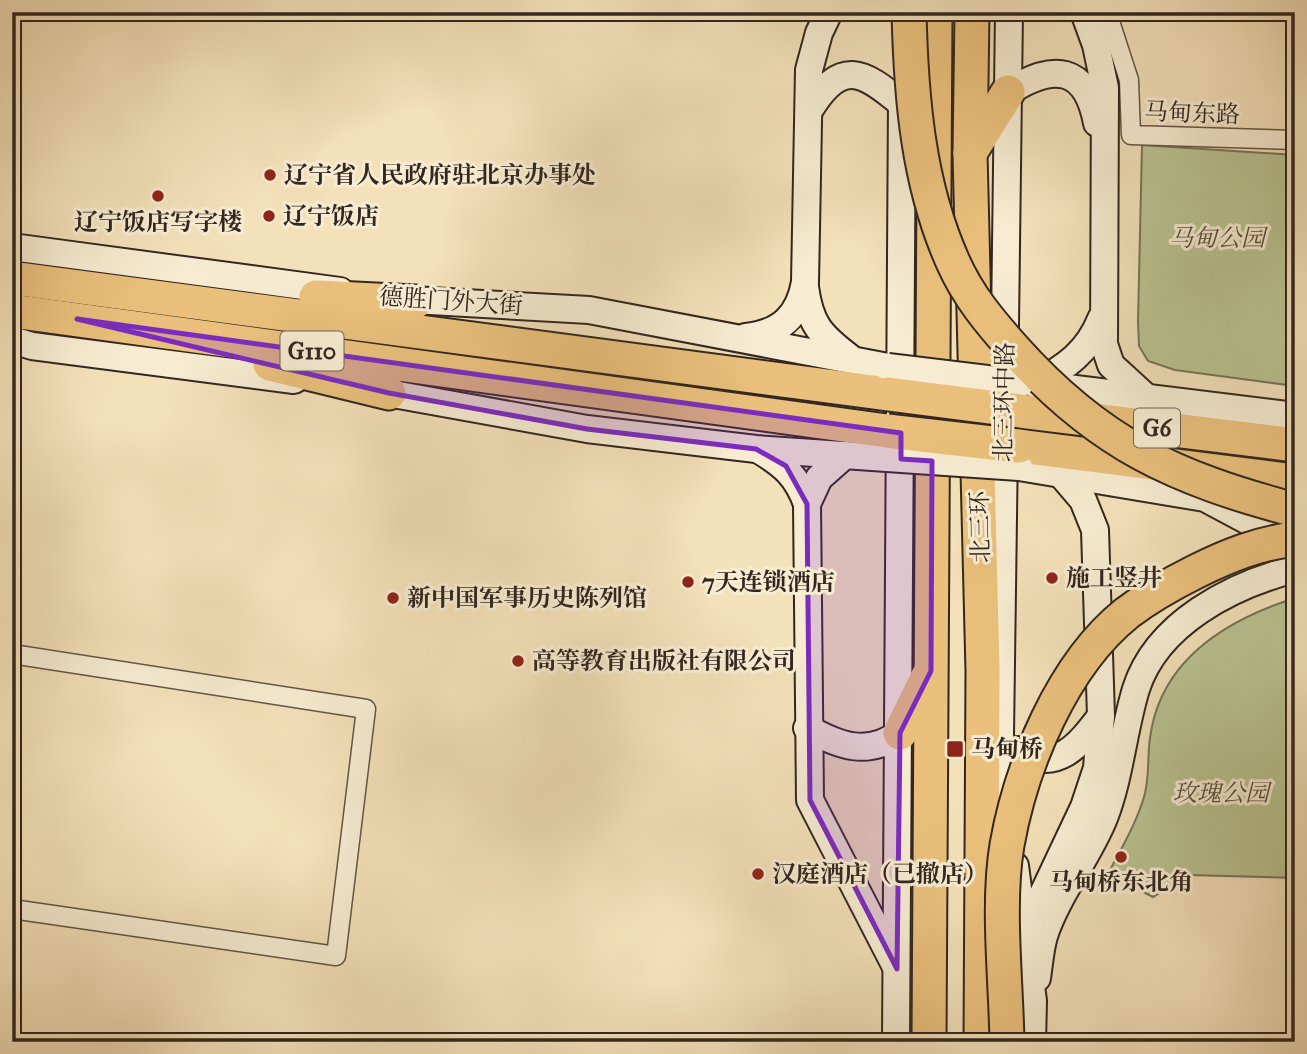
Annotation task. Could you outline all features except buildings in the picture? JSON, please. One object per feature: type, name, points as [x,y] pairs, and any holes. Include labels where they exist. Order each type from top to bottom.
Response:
[{"type":"highway","points":[[909,12],[913,97],[928,186],[953,263],[979,310],[1070,405],[1118,442],[1186,476],[1295,510]]},
{"type":"highway","name":"北三环","points":[[929,1042],[935,12]]},
{"type":"highway","name":"北三环","points":[[972,12],[970,153],[983,671],[981,1042]]},
{"type":"highway","points":[[970,153],[1008,92]]},
{"type":"highway","points":[[902,104],[933,163]]},
{"type":"highway","name":"德胜门外大街","points":[[12,278],[888,380]]},
{"type":"highway","points":[[78,286],[415,302]]},
{"type":"highway","name":"G110","points":[[12,311],[887,444]]},
{"type":"highway","points":[[77,319],[389,393]]},
{"type":"highway","name":"G6","points":[[888,380],[1025,392],[1295,445]]},
{"type":"highway","name":"G6","points":[[887,444],[1034,464],[1295,481]]},
{"type":"highway","points":[[1007,1042],[1004,890],[1007,847],[1021,786],[1042,730],[1068,683],[1125,614],[1167,586],[1215,562],[1257,546],[1295,539]]},
{"type":"highway","points":[[900,733],[931,671]]},
{"type":"highway","points":[[983,671],[1000,735]]},
{"type":"main road","points":[[829,12],[819,33],[809,70],[805,282],[808,314],[819,332],[853,360]]},
{"type":"main road","points":[[896,1042],[900,733],[902,12]]},
{"type":"main road","name":"北三环中路","points":[[1009,12],[1000,735],[1033,1001],[1032,1042]]},
{"type":"main road","points":[[1084,12],[1097,45],[1105,89],[1101,319],[1104,344],[1111,365],[1147,398]]},
{"type":"main road","points":[[1008,92],[1045,73],[1063,73],[1080,82],[1093,101],[1104,158]]},
{"type":"main road","points":[[810,109],[824,86],[842,74],[859,75],[880,86],[902,104]]},
{"type":"main road","name":"德胜门外大街","points":[[12,247],[415,302],[589,310],[853,360],[888,380]]},
{"type":"main road","points":[[738,338],[779,328],[795,315],[801,303],[805,282]]},
{"type":"main road","points":[[1025,392],[1071,362],[1086,348],[1101,319]]},
{"type":"main road","points":[[12,340],[32,346],[389,393],[587,429],[756,449],[845,455],[887,444]]},
{"type":"main road","points":[[1025,392],[1147,398],[1295,416]]},
{"type":"main road","points":[[756,449],[786,466],[799,483],[807,504],[807,728],[810,800],[897,969]]},
{"type":"main road","points":[[807,504],[819,478],[845,455]]},
{"type":"main road","points":[[1034,464],[1205,498],[1295,546]]},
{"type":"main road","points":[[1023,936],[1084,807],[1097,768],[1101,716],[1096,530],[1083,500],[1034,464]]},
{"type":"main road","points":[[1096,530],[1114,494],[1125,484]]},
{"type":"main road","points":[[1033,1001],[1044,936],[1103,821],[1114,790],[1137,687],[1153,654],[1178,626],[1213,603],[1245,587],[1295,569]]},
{"type":"main road","points":[[1000,735],[1020,752],[1040,758],[1056,758],[1076,748],[1101,716]]},
{"type":"main road","points":[[807,728],[849,747],[886,743],[900,733]]},
{"type":"street","name":"马甸东路","points":[[1107,12],[1129,80],[1130,135],[1295,140]]},
{"type":"street","points":[[12,654],[366,709],[336,956],[12,909]]},
{"type":"highlighted area","points":[[77,319],[901,433],[901,459],[932,461],[931,671],[900,733],[897,969],[810,800],[807,504],[786,466],[756,449],[587,429],[389,393]]},
{"type":"green space","name":"马甸公园","points":[[1142,145],[1295,155],[1295,386],[1175,370],[1148,361],[1139,346],[1138,321]]},
{"type":"green space","name":"玫瑰公园","points":[[1295,598],[1295,878],[1188,875],[1153,897],[1108,874],[1141,807],[1147,782],[1150,738],[1156,710],[1167,686],[1182,665],[1221,631],[1269,607]]},
{"type":"place","name":"辽宁省人民政府驻北京办事处","points":[[270,175]]},
{"type":"place","name":"辽宁饭店写字楼","points":[[158,196]]},
{"type":"place","name":"辽宁饭店","points":[[269,216]]},
{"type":"place","name":"施工竖井","points":[[1052,578]]},
{"type":"place","name":"7天连锁酒店","points":[[688,582]]},
{"type":"place","name":"新中国军事历史陈列馆","points":[[393,598]]},
{"type":"place","name":"高等教育出版社有限公司","points":[[518,661]]},
{"type":"place","name":"马甸桥","points":[[955,749]]},
{"type":"place","name":"马甸桥东北角","points":[[1121,857]]},
{"type":"place","name":"汉庭酒店（已撤店）","points":[[758,874]]}]
